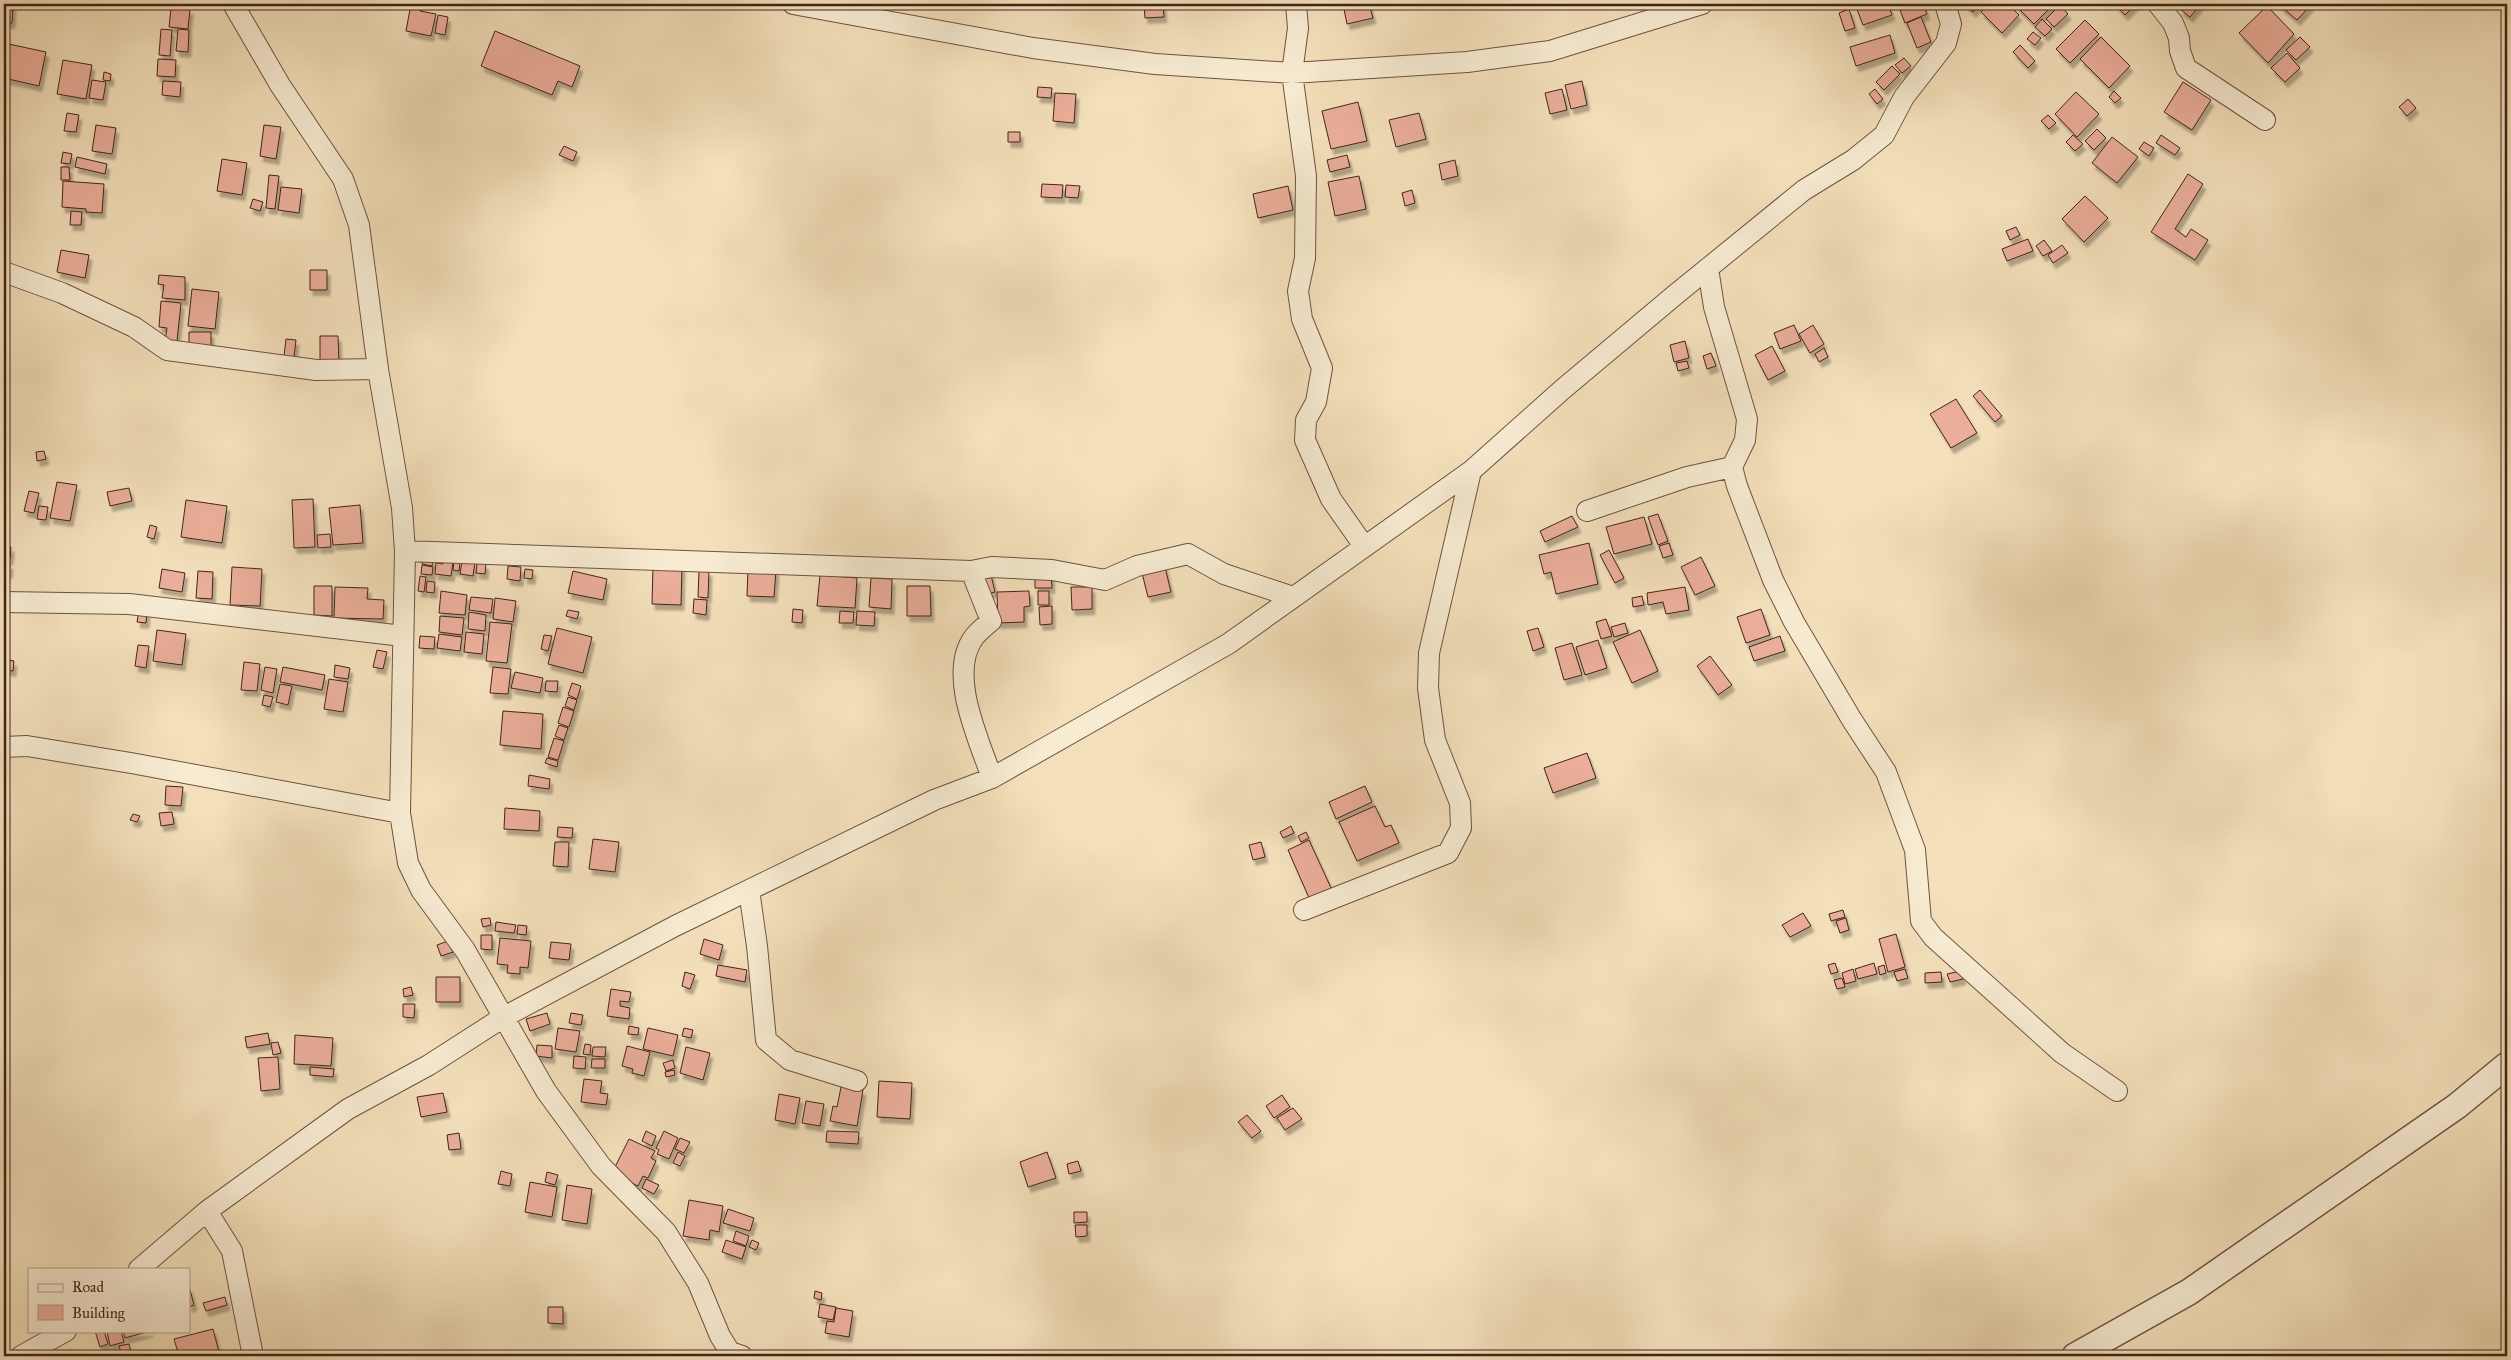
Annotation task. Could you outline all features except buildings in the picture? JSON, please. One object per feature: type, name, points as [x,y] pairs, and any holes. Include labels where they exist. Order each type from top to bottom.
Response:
[{"type":"street","points":[[233,4],[280,85],[343,179],[359,225],[378,369],[402,508],[405,551],[400,813],[408,863],[421,890],[465,950],[502,1018],[546,1091],[601,1166],[666,1232],[698,1283],[720,1336],[730,1352],[742,1356]]},
{"type":"street","points":[[793,4],[1033,48],[1155,64],[1292,73],[1467,62],[1550,50],[1702,4]]},
{"type":"street","points":[[1296,4],[1298,28],[1292,73],[1306,176],[1305,258],[1298,291],[1302,319],[1322,368],[1316,402],[1306,420],[1305,440],[1331,499],[1364,546]]},
{"type":"street","points":[[140,1268],[207,1211],[348,1108],[429,1065],[502,1018],[675,926],[934,800],[992,778],[1228,644],[1471,471],[1563,389],[1708,268],[1804,190],[1853,160],[1884,135],[1904,97],[1946,43],[1951,24],[1944,4]]},
{"type":"street","points":[[2158,4],[2173,23],[2179,38],[2180,51],[2186,68],[2265,120]]},
{"type":"street","points":[[1708,268],[1714,307],[1747,419],[1745,440],[1732,467],[1737,486],[1773,580],[1828,679],[1886,772],[1915,850],[1921,921],[1934,937],[2062,1053],[2117,1091]]},
{"type":"street","points":[[4,272],[62,293],[134,327],[167,350],[316,370],[378,369]]},
{"type":"street","points":[[1587,511],[1687,477],[1732,467]]},
{"type":"street","points":[[1304,910],[1448,853],[1461,828],[1460,803],[1436,740],[1428,688],[1429,653],[1471,471]]},
{"type":"street","points":[[405,551],[971,571],[992,566],[1052,570],[1105,580],[1137,566],[1188,554],[1224,574],[1293,597]]},
{"type":"street","points":[[971,571],[990,621],[974,638],[965,663],[966,705],[992,778]]},
{"type":"street","points":[[4,602],[129,604],[403,636]]},
{"type":"street","points":[[4,747],[28,746],[400,813]]},
{"type":"street","points":[[749,890],[758,946],[766,1040],[790,1060],[857,1081]]},
{"type":"street","points":[[2075,1356],[2189,1292],[2457,1106],[2507,1065]]},
{"type":"street","points":[[207,1211],[232,1251],[253,1356]]},
{"type":"street","points":[[21,1356],[64,1332]]}]
